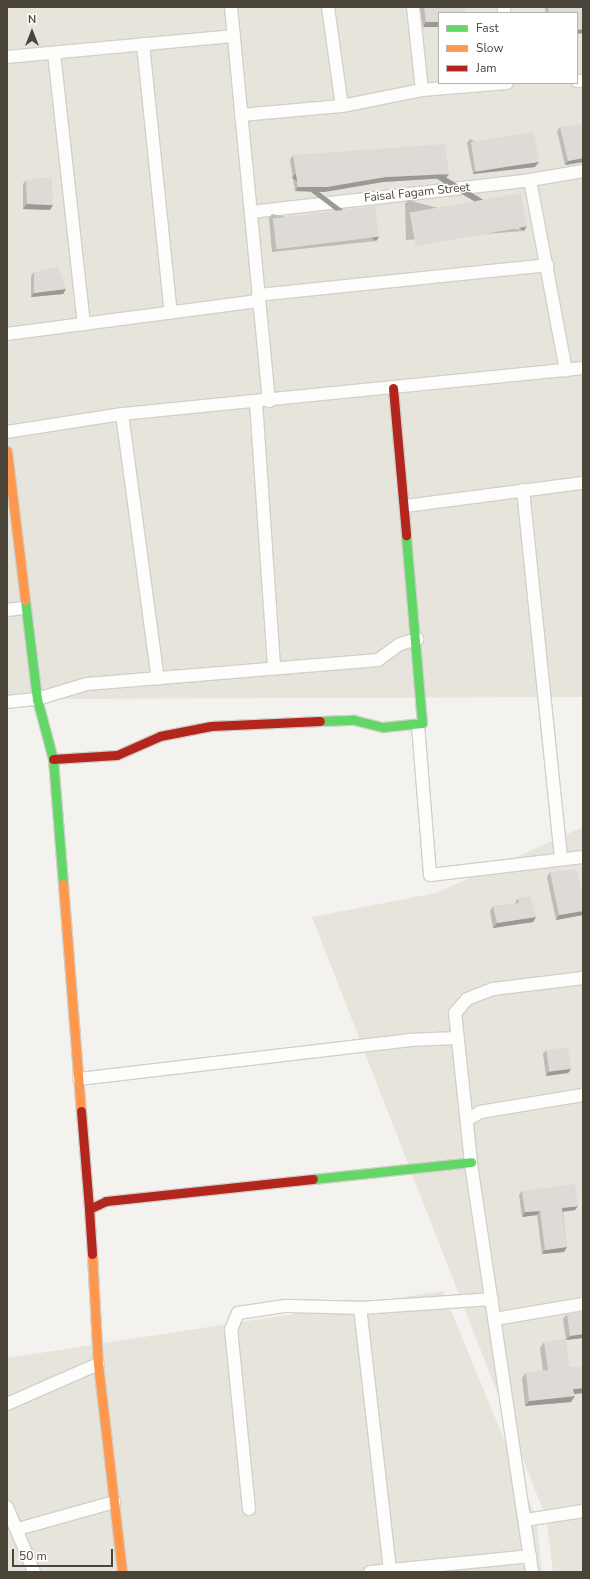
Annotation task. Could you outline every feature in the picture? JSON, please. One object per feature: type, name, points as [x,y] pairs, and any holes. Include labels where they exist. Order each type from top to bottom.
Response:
[{"type":"street","points":[[231,7],[269,401]]},
{"type":"street","points":[[328,7],[342,106]]},
{"type":"street","points":[[413,7],[422,90]]},
{"type":"street","points":[[7,57],[234,36]]},
{"type":"street","points":[[143,44],[171,313]]},
{"type":"street","points":[[54,53],[84,324]]},
{"type":"street","points":[[241,115],[342,106],[422,90],[496,84]]},
{"type":"street","name":"Faisal Fagam Street","points":[[251,212],[530,180],[583,171]]},
{"type":"street","points":[[530,180],[566,370]]},
{"type":"street","points":[[7,334],[171,313],[258,298],[547,265]]},
{"type":"street","points":[[7,432],[122,414],[269,401],[583,368]]},
{"type":"street","points":[[53,760],[117,755],[160,736],[211,726],[354,720],[378,726],[418,725],[424,720],[393,388]]},
{"type":"street","points":[[256,402],[274,667]]},
{"type":"street","points":[[122,414],[158,679]]},
{"type":"street","points":[[7,451],[11,519],[37,699],[53,760],[89,1209],[98,1364],[122,1572]]},
{"type":"street","points":[[405,506],[583,483]]},
{"type":"street","points":[[523,490],[561,860]]},
{"type":"street","points":[[7,610],[24,608]]},
{"type":"street","points":[[7,702],[37,699],[87,684],[158,679],[274,667],[378,660],[400,644],[417,639]]},
{"type":"street","points":[[418,725],[430,875],[583,857]]},
{"type":"street","points":[[532,1572],[526,1520],[471,1162],[469,1120],[457,1038],[455,1013],[467,999],[493,989],[583,978]]},
{"type":"street","points":[[78,1079],[409,1040],[457,1038]]},
{"type":"street","points":[[469,1120],[480,1112],[583,1095]]},
{"type":"street","points":[[89,1209],[106,1201],[471,1162]]},
{"type":"street","points":[[249,1509],[231,1330],[238,1313],[285,1306],[360,1308],[492,1299]]},
{"type":"street","points":[[495,1319],[583,1304]]},
{"type":"street","points":[[360,1308],[390,1570]]},
{"type":"street","points":[[7,1404],[98,1364]]},
{"type":"street","points":[[18,1529],[114,1502]]},
{"type":"street","points":[[7,1506],[18,1529],[34,1572]]},
{"type":"street","points":[[526,1520],[583,1511]]},
{"type":"street","points":[[370,1572],[530,1556]]},
{"type":"shaded area","points":[[7,7],[583,7],[583,697],[7,699]]},
{"type":"shaded area","points":[[583,827],[583,1572],[553,1572],[546,1518],[312,917],[436,893]]},
{"type":"shaded area","points":[[443,1291],[536,1517],[542,1572],[7,1572],[7,1358]]},
{"type":"building","points":[[424,7],[465,7],[465,12],[438,12],[438,22],[426,22]]},
{"type":"building","points":[[548,7],[583,7],[583,29],[578,30],[578,12],[549,12]]},
{"type":"building","points":[[583,124],[583,158],[568,161],[560,127]]},
{"type":"building","points":[[534,132],[539,162],[475,172],[471,142]]},
{"type":"building","points":[[445,144],[449,174],[386,177],[327,187],[298,187],[293,155]]},
{"type":"building","points":[[52,177],[53,205],[27,204],[26,180]]},
{"type":"building","points":[[521,193],[527,226],[416,246],[410,213]]},
{"type":"building","points":[[375,206],[379,237],[277,249],[273,219]]},
{"type":"building","points":[[58,267],[66,289],[34,293],[34,272]]},
{"type":"building","points":[[576,869],[583,895],[583,911],[559,915],[550,872]]},
{"type":"building","points":[[530,896],[536,917],[497,923],[493,906],[519,903],[518,898]]},
{"type":"building","points":[[568,1047],[571,1069],[549,1072],[546,1050]]},
{"type":"building","points":[[575,1184],[578,1206],[562,1208],[567,1247],[545,1250],[540,1211],[525,1212],[522,1191]]},
{"type":"building","points":[[583,1311],[583,1334],[570,1336],[567,1314]]},
{"type":"building","points":[[566,1339],[569,1367],[583,1366],[583,1388],[573,1389],[575,1396],[529,1401],[526,1373],[548,1370],[544,1342]]},
{"type":"traffic: fast","points":[[320,721],[354,720],[383,727],[422,723],[406,535]]},
{"type":"traffic: fast","points":[[25,600],[37,699],[53,759],[63,884]]},
{"type":"traffic: fast","points":[[313,1179],[471,1162]]},
{"type":"traffic: slow","points":[[7,451],[25,600]]},
{"type":"traffic: slow","points":[[63,884],[81,1111]]},
{"type":"traffic: slow","points":[[92,1254],[98,1364],[122,1572]]},
{"type":"traffic: jam","points":[[393,388],[406,535]]},
{"type":"traffic: jam","points":[[53,759],[117,755],[160,736],[211,726],[320,721]]},
{"type":"traffic: jam","points":[[81,1111],[89,1209]]},
{"type":"traffic: jam","points":[[92,1254],[89,1209],[106,1201],[313,1179]]}]
